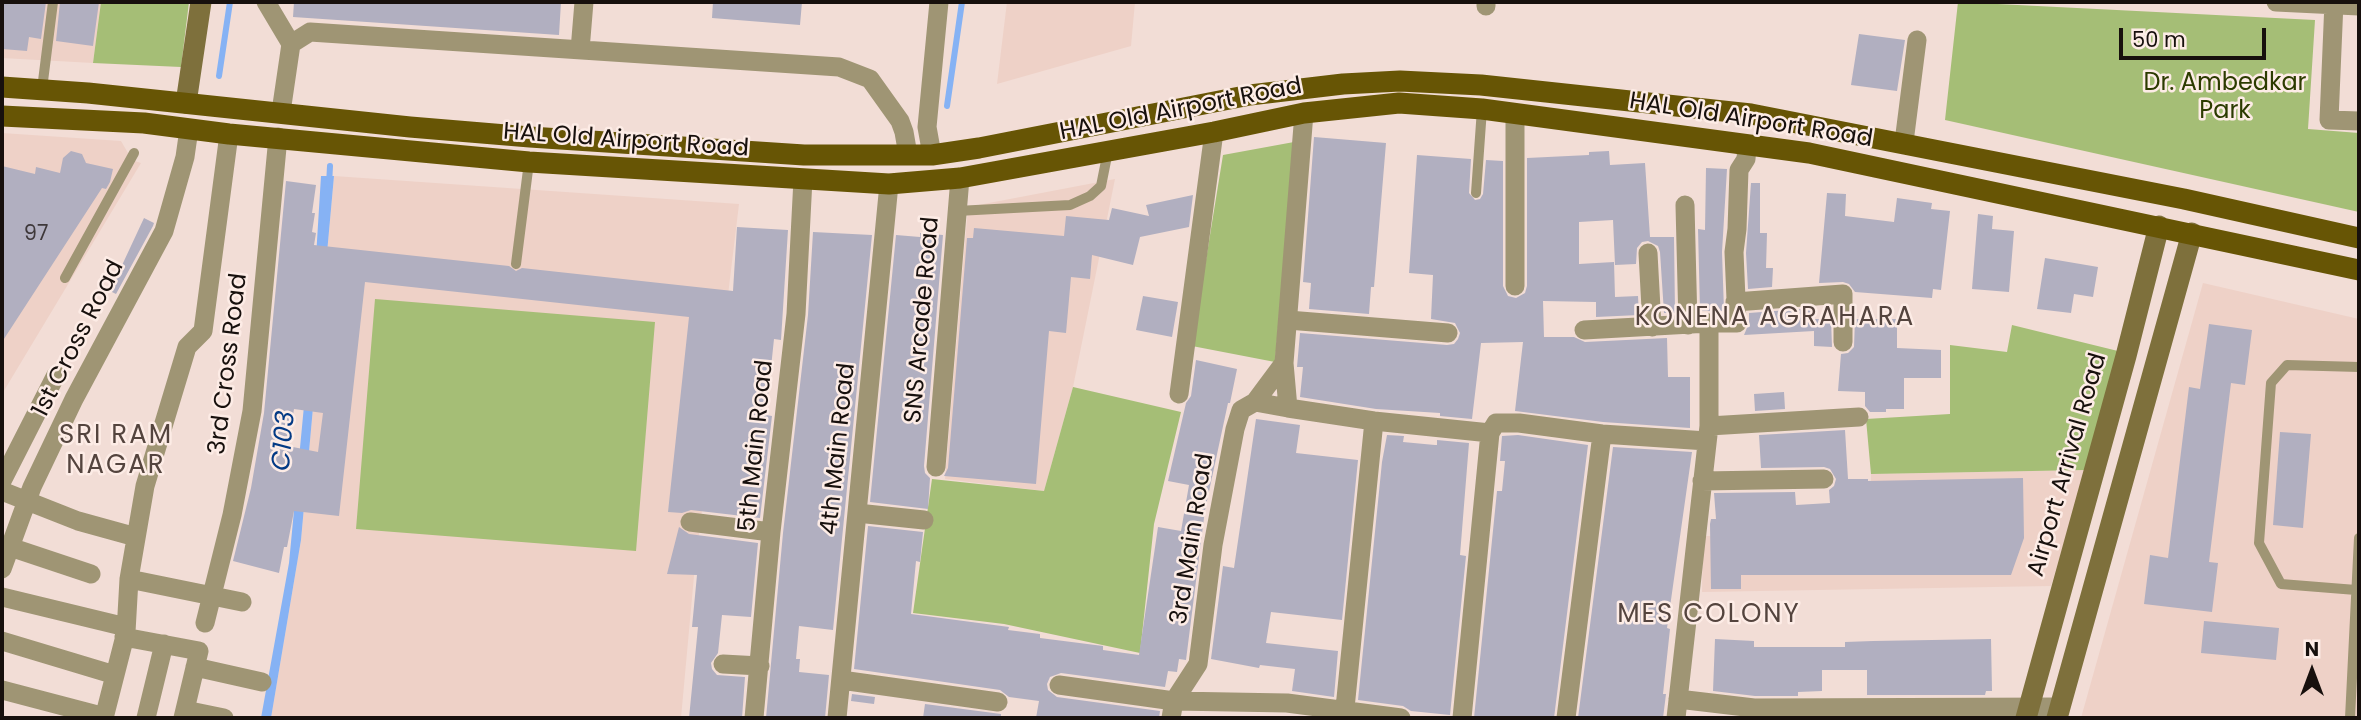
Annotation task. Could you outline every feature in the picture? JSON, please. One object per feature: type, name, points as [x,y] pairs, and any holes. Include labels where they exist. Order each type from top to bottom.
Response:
[{"type":"main road","name":"HAL Old Airport Road","points":[[2,87],[530,137],[804,155],[932,155],[1250,95],[1343,84],[1400,81],[1480,85],[1751,114],[2184,199],[2359,238]]},
{"type":"main road","points":[[1399,103],[1400,81]]},
{"type":"main road","name":"HAL Old Airport Road","points":[[2,116],[143,130],[189,129],[529,162],[889,184],[960,178],[1304,113],[1399,103],[1482,109],[1822,156],[2359,270]]},
{"type":"street","points":[[186,103],[201,2]]},
{"type":"street","points":[[266,2],[291,44],[281,112]]},
{"type":"street","points":[[580,50],[584,2]]},
{"type":"street","points":[[932,155],[927,127],[939,2]]},
{"type":"street","points":[[2276,2],[2359,6]]},
{"type":"street","points":[[2334,3],[2329,120],[2359,121]]},
{"type":"street","points":[[291,44],[310,32],[839,67],[870,79],[900,121],[908,155]]},
{"type":"street","points":[[1904,142],[1917,40]]},
{"type":"street","points":[[1288,408],[1284,363],[1304,113]]},
{"type":"street","points":[[1515,114],[1515,286]]},
{"type":"street","name":"1st Cross Road","points":[[2,569],[27,502],[74,399],[164,231],[185,157],[189,129]]},
{"type":"street","points":[[1179,394],[1214,132]]},
{"type":"street","points":[[2,690],[104,718],[125,632],[129,579],[145,486],[187,347],[203,331],[229,134]]},
{"type":"street","name":"3rd Cross Road","points":[[205,623],[232,515],[252,411],[278,137]]},
{"type":"street","points":[[1584,330],[1737,323],[1734,252],[1738,229],[1739,170],[1746,159],[1747,145]]},
{"type":"street","name":"SNS Arcade Road","points":[[936,467],[960,178]]},
{"type":"street","name":"5th Main Road","points":[[754,718],[771,532],[796,314],[803,179]]},
{"type":"street","name":"4th Main Road","points":[[837,718],[889,184]]},
{"type":"street","points":[[1685,205],[1688,325]]},
{"type":"street","name":"Airport Arrival Road","points":[[2027,712],[2126,356],[2159,226]]},
{"type":"street","points":[[1709,323],[1708,434],[1677,708],[2058,712],[2192,233]]},
{"type":"street","points":[[1648,253],[1652,327]]},
{"type":"street","points":[[1735,302],[1843,294],[1843,342]]},
{"type":"street","points":[[1288,320],[1448,333]]},
{"type":"street","name":"3rd Main Road","points":[[1172,710],[1198,664],[1213,545],[1235,429],[1241,411],[1255,402],[1284,363]]},
{"type":"street","points":[[2,481],[56,375]]},
{"type":"street","points":[[1255,402],[1374,421],[1490,433]]},
{"type":"street","points":[[1462,718],[1490,433],[1496,423],[1519,422],[1602,434],[1708,434],[1859,417]]},
{"type":"street","points":[[1345,715],[1374,421]]},
{"type":"street","points":[[1566,718],[1602,434]]},
{"type":"street","points":[[1702,481],[1824,479]]},
{"type":"street","points":[[2,491],[78,522],[136,537]]},
{"type":"street","points":[[857,513],[924,520]]},
{"type":"street","points":[[690,522],[771,532]]},
{"type":"street","points":[[10,547],[91,574]]},
{"type":"street","points":[[129,579],[242,601]]},
{"type":"street","points":[[2,597],[164,644],[199,651],[184,714],[225,718]]},
{"type":"street","points":[[2,641],[115,675]]},
{"type":"street","points":[[146,718],[164,644]]},
{"type":"street","points":[[723,664],[760,666]]},
{"type":"street","points":[[195,667],[262,682]]},
{"type":"street","points":[[841,680],[998,702]]},
{"type":"street","points":[[1059,685],[1172,710],[1287,703],[1345,715],[1401,718]]},
{"type":"lane","points":[[42,89],[52,2]]},
{"type":"lane","points":[[1476,193],[1482,109]]},
{"type":"lane","points":[[956,211],[1070,205],[1090,196],[1101,186],[1108,151]]},
{"type":"lane","points":[[65,278],[134,153]]},
{"type":"lane","points":[[516,264],[529,162]]},
{"type":"lane","points":[[2356,590],[2281,584],[2259,543],[2271,383],[2287,365],[2359,367]]},
{"type":"lane","points":[[2350,718],[2359,538]]},
{"type":"shaded area","points":[[2,2],[101,2],[93,63],[2,58]]},
{"type":"shaded area","points":[[1007,2],[1135,2],[1131,46],[997,84]]},
{"type":"shaded area","points":[[2,133],[121,141],[132,160],[141,163],[2,394]]},
{"type":"shaded area","points":[[334,176],[739,204],[694,576],[681,718],[271,718],[301,540]]},
{"type":"shaded area","points":[[1115,179],[1073,387],[1044,491],[945,479],[968,207]]},
{"type":"shaded area","points":[[2203,283],[2359,319],[2359,718],[2081,718]]},
{"type":"shaded area","points":[[2086,470],[2051,586],[1702,592],[1703,536],[1871,537],[1871,474]]},
{"type":"green space","points":[[101,2],[189,2],[181,67],[93,63]]},
{"type":"green space","name":"Dr. Ambedkar Park","points":[[1958,2],[2315,20],[2308,129],[2359,133],[2359,212],[1945,120]]},
{"type":"green space","points":[[1294,142],[1275,362],[1192,346],[1223,155]]},
{"type":"green space","points":[[375,299],[655,322],[636,551],[356,529]]},
{"type":"green space","points":[[2012,325],[2122,352],[2086,470],[1871,474],[1866,419],[1950,414],[1950,345],[2007,352]]},
{"type":"green space","points":[[1073,387],[1181,412],[1154,524],[1140,653],[1004,624],[913,613],[932,479],[1044,491]]},
{"type":"water","points":[[321,176],[334,176],[301,540],[271,718],[261,718],[289,563],[312,322]]},
{"type":"building","points":[[2,2],[46,2],[41,39],[29,37],[27,51],[2,49]]},
{"type":"building","points":[[60,2],[99,2],[93,46],[56,41]]},
{"type":"building","points":[[294,2],[561,2],[559,35],[293,17]]},
{"type":"building","points":[[713,2],[802,2],[800,25],[712,18]]},
{"type":"building","points":[[1859,34],[1905,40],[1897,91],[1851,85]]},
{"type":"building","points":[[1314,137],[1386,143],[1374,287],[1371,287],[1369,314],[1309,309],[1311,283],[1303,282]]},
{"type":"building","points":[[71,151],[82,154],[86,163],[113,169],[110,182],[106,189],[102,188],[2,342],[2,166],[35,174],[36,167],[60,173],[63,158]]},
{"type":"building","points":[[1609,151],[1610,165],[1645,163],[1650,237],[1674,237],[1675,313],[1664,313],[1658,246],[1648,241],[1642,242],[1637,248],[1636,264],[1615,265],[1613,220],[1579,222],[1579,264],[1614,262],[1615,297],[1638,296],[1639,315],[1596,317],[1596,302],[1543,301],[1544,337],[1574,337],[1585,342],[1667,338],[1668,377],[1690,377],[1690,428],[1603,422],[1515,411],[1523,342],[1481,343],[1472,419],[1440,416],[1440,413],[1376,409],[1300,397],[1303,367],[1297,367],[1300,333],[1447,345],[1454,344],[1458,339],[1460,333],[1455,323],[1431,319],[1433,275],[1409,273],[1417,155],[1471,159],[1469,193],[1475,200],[1480,199],[1483,194],[1486,160],[1503,161],[1503,286],[1508,296],[1516,298],[1525,293],[1527,286],[1527,158],[1589,155],[1589,152]]},
{"type":"building","points":[[1706,168],[1727,169],[1722,252],[1724,311],[1700,311],[1698,229],[1705,230]]},
{"type":"building","points":[[286,181],[316,185],[312,213],[315,213],[312,232],[316,233],[314,245],[509,266],[516,271],[522,268],[733,291],[737,227],[788,230],[781,340],[774,339],[766,415],[772,416],[760,518],[691,510],[682,513],[668,512],[689,317],[365,282],[339,516],[294,511],[279,573],[233,561],[251,488],[264,413]],"holes":[[[294,409],[323,413],[318,452],[288,446]]]},
{"type":"building","points":[[1751,183],[1760,183],[1760,233],[1767,233],[1766,268],[1773,268],[1772,287],[1748,289],[1746,253]]},
{"type":"building","points":[[1827,193],[1846,194],[1845,216],[1894,222],[1897,198],[1932,203],[1931,209],[1950,211],[1941,290],[1933,289],[1932,298],[1855,292],[1849,284],[1843,282],[1819,283]]},
{"type":"building","points":[[1193,195],[1189,227],[1140,237],[1133,265],[1092,255],[1090,279],[1071,277],[1066,333],[1049,331],[1036,484],[944,476],[948,468],[967,238],[973,238],[974,228],[1064,236],[1066,216],[1109,220],[1112,208],[1149,216],[1146,205]]},
{"type":"building","points":[[1978,214],[1993,216],[1992,229],[2014,231],[2009,292],[1972,289]]},
{"type":"building","points":[[144,218],[154,223],[153,226],[116,294],[110,291]]},
{"type":"building","points":[[813,232],[872,235],[833,630],[799,626],[796,659],[800,659],[799,672],[829,675],[825,718],[766,718],[783,533],[808,315]]},
{"type":"building","points":[[920,233],[943,235],[924,466],[925,473],[930,478],[928,509],[870,502],[896,235],[920,237]]},
{"type":"building","points":[[2045,258],[2098,267],[2093,297],[2074,294],[2071,313],[2037,309]]},
{"type":"building","points":[[1143,296],[1178,302],[1172,337],[1136,330]]},
{"type":"building","points":[[1814,308],[1814,331],[1744,335],[1749,323],[1749,313]]},
{"type":"building","points":[[1814,319],[1831,319],[1832,347],[1814,346]]},
{"type":"building","points":[[1855,319],[1897,319],[1897,348],[1941,350],[1941,378],[1904,378],[1904,409],[1886,409],[1886,412],[1870,412],[1865,406],[1865,392],[1838,391],[1841,354],[1848,353],[1854,347]]},
{"type":"building","points":[[2209,324],[2252,330],[2245,385],[2231,383],[2209,562],[2218,563],[2212,612],[2144,604],[2150,555],[2168,558],[2189,387],[2200,389]]},
{"type":"building","points":[[1196,360],[1237,369],[1205,510],[1186,660],[1179,659],[1177,672],[1168,671],[1165,687],[1061,673],[1050,677],[1047,684],[1048,690],[1057,697],[1160,711],[1159,718],[1036,718],[1039,701],[1009,697],[1000,690],[854,669],[868,526],[923,532],[920,562],[916,561],[911,614],[1009,627],[1008,630],[1040,634],[1040,638],[1103,646],[1103,650],[1139,655],[1158,527],[1181,531],[1189,485],[1168,481],[1186,403],[1191,396]]},
{"type":"building","points":[[1784,392],[1785,409],[1755,411],[1754,394]]},
{"type":"building","points":[[1256,419],[1300,425],[1296,453],[1358,460],[1342,620],[1271,612],[1266,643],[1338,651],[1334,697],[1292,691],[1295,669],[1260,665],[1259,668],[1211,659],[1223,566],[1234,568]]},
{"type":"building","points":[[1845,430],[1848,479],[1868,481],[2023,478],[2024,538],[2011,575],[1741,575],[1741,589],[1711,589],[1710,524],[1711,519],[1716,519],[1714,493],[1795,492],[1796,505],[1830,503],[1829,490],[1836,479],[1830,469],[1761,468],[1759,435]]},
{"type":"building","points":[[2280,432],[2311,434],[2303,528],[2273,525]]},
{"type":"building","points":[[1387,435],[1404,436],[1403,442],[1437,445],[1437,440],[1469,443],[1460,555],[1466,556],[1450,715],[1411,711],[1403,706],[1358,700]]},
{"type":"building","points":[[1518,435],[1588,445],[1554,718],[1474,718],[1497,491],[1502,491],[1505,461],[1500,461],[1502,436]]},
{"type":"building","points":[[1613,447],[1692,452],[1667,628],[1670,629],[1663,718],[1578,718]]},
{"type":"building","points":[[679,527],[689,534],[758,543],[751,617],[722,615],[718,653],[711,663],[717,675],[745,677],[742,718],[689,718],[698,627],[692,627],[697,575],[667,574]]},
{"type":"building","points":[[2204,621],[2279,628],[2276,660],[2201,653]]},
{"type":"building","points":[[1715,639],[1754,641],[1754,647],[1845,647],[1845,642],[1991,639],[1992,691],[1986,691],[1985,695],[1867,695],[1867,670],[1822,670],[1822,691],[1798,692],[1798,696],[1755,696],[1713,691]]},
{"type":"building","points":[[852,694],[875,697],[874,704],[851,701]]},
{"type":"building","points":[[925,704],[1001,714],[1001,718],[923,718]]},
{"type":"waterway","name":"C103","points":[[219,76],[230,2]]},
{"type":"waterway","name":"C103","points":[[947,106],[962,2]]},
{"type":"waterway","name":"C103","points":[[329,185],[330,166]]},
{"type":"district","name":"KONENA AGRAHARA","points":[[1775,318]]},
{"type":"district","name":"SRI RAM NAGAR","points":[[116,450]]},
{"type":"district","name":"MES COLONY","points":[[1709,615]]}]
